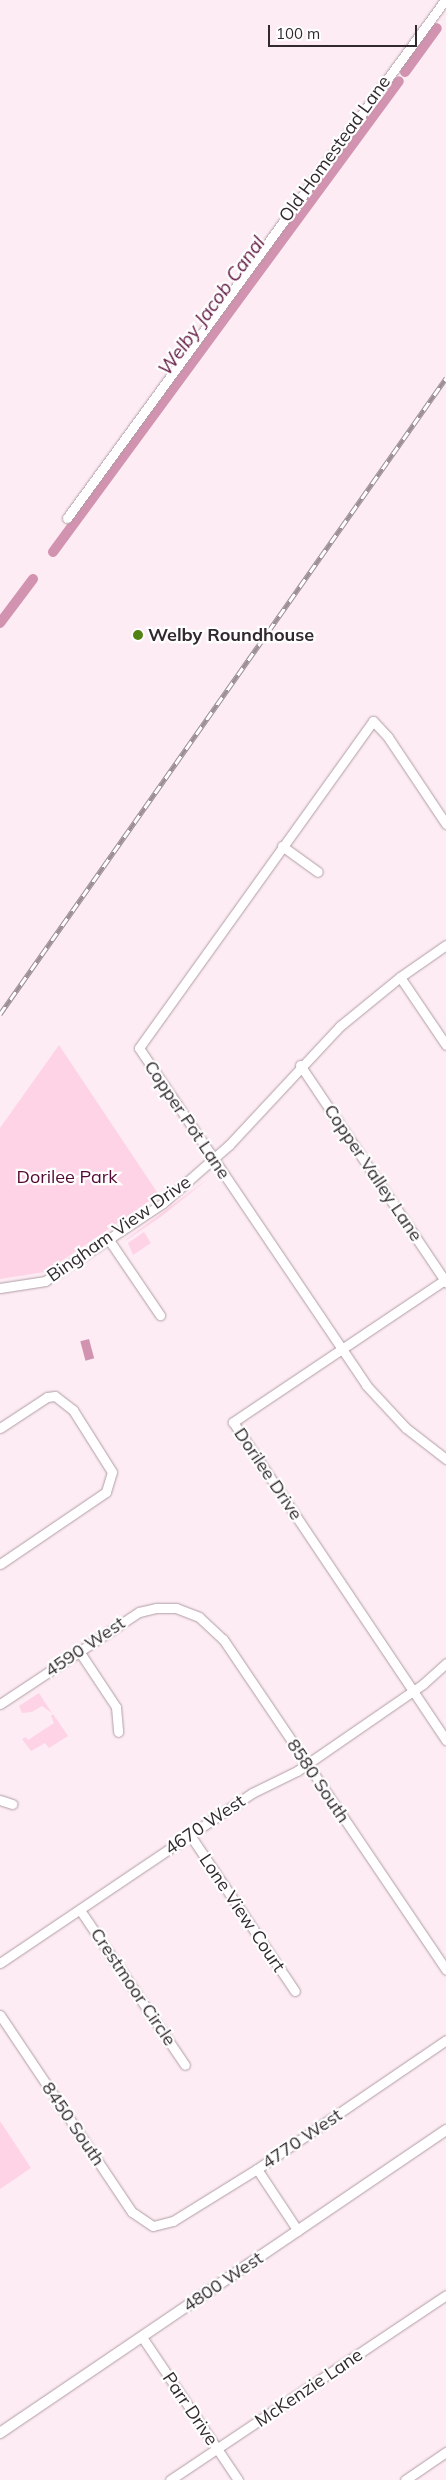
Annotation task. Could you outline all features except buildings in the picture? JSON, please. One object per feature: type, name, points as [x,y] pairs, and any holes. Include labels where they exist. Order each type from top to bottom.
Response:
[{"type":"street","name":"Old Homestead Lane","points":[[67,518],[445,0]]},
{"type":"street","name":"Copper Pot Lane","points":[[446,824],[388,737],[373,721],[139,1048],[366,1385],[393,1416],[446,1459]]},
{"type":"street","points":[[282,846],[318,872]]},
{"type":"street","name":"Bingham View Drive","points":[[0,1288],[45,1281],[163,1203],[214,1159],[300,1065],[340,1026],[400,977],[446,945]]},
{"type":"street","points":[[400,977],[446,1045]]},
{"type":"street","name":"Copper Valley Lane","points":[[300,1065],[446,1280]]},
{"type":"street","points":[[109,1240],[160,1315]]},
{"type":"street","name":"Dorilee Drive","points":[[446,1280],[232,1422],[446,1740]]},
{"type":"street","points":[[0,1428],[47,1397],[62,1399],[108,1462],[112,1472],[110,1487],[100,1497],[0,1564]]},
{"type":"street","name":"4590 West","points":[[0,1704],[139,1612],[156,1608],[176,1608]]},
{"type":"street","name":"8580 South","points":[[176,1608],[199,1617],[223,1640],[446,1970]]},
{"type":"street","points":[[79,1651],[116,1707],[118,1732]]},
{"type":"street","name":"4670 West","points":[[0,1963],[252,1793],[306,1764],[413,1692],[446,1663]]},
{"type":"street","points":[[0,1800],[12,1804]]},
{"type":"street","name":"Lone View Court","points":[[190,1835],[295,1991]]},
{"type":"street","name":"Crestmoor Circle","points":[[80,1910],[185,2065]]},
{"type":"street","name":"8450 South","points":[[0,2015],[132,2212],[152,2226]]},
{"type":"street","name":"4770 West","points":[[152,2226],[173,2221],[257,2169],[446,2040]]},
{"type":"street","name":"4800 West","points":[[0,2433],[446,2130]]},
{"type":"street","points":[[257,2169],[298,2231]]},
{"type":"street","name":"McKenzie Lane","points":[[170,2480],[218,2450],[446,2295]]},
{"type":"street","name":"Parr Drive","points":[[142,2337],[238,2480]]},
{"type":"street","points":[[405,2480],[446,2453]]},
{"type":"green space","name":"Dorilee Park","points":[[59,1045],[159,1195],[45,1272],[0,1279],[0,1128]]},
{"type":"green space","points":[[209,1178],[162,1216],[125,1241],[128,1238]]},
{"type":"green space","points":[[144,1232],[151,1243],[133,1255],[128,1243]]},
{"type":"green space","points":[[39,1693],[52,1713],[42,1706],[32,1712],[22,1713],[19,1706]]},
{"type":"green space","points":[[53,1714],[68,1736],[49,1748],[45,1743],[31,1751],[22,1739],[26,1737],[28,1740],[54,1723],[51,1716]]},
{"type":"green space","points":[[0,2121],[31,2168],[0,2189]]},
{"type":"shaded area","points":[[89,1339],[94,1358],[85,1361],[80,1341]]},
{"type":"waterway","name":"Welby Jacob Canal","points":[[405,72],[437,28]]},
{"type":"waterway","name":"Welby Jacob Canal","points":[[53,552],[399,81]]},
{"type":"waterway","name":"Welby Jacob Canal","points":[[0,623],[33,579]]},
{"type":"railway","points":[[0,1014],[446,378]]},
{"type":"place","name":"Welby Roundhouse","points":[[138,635]]}]
